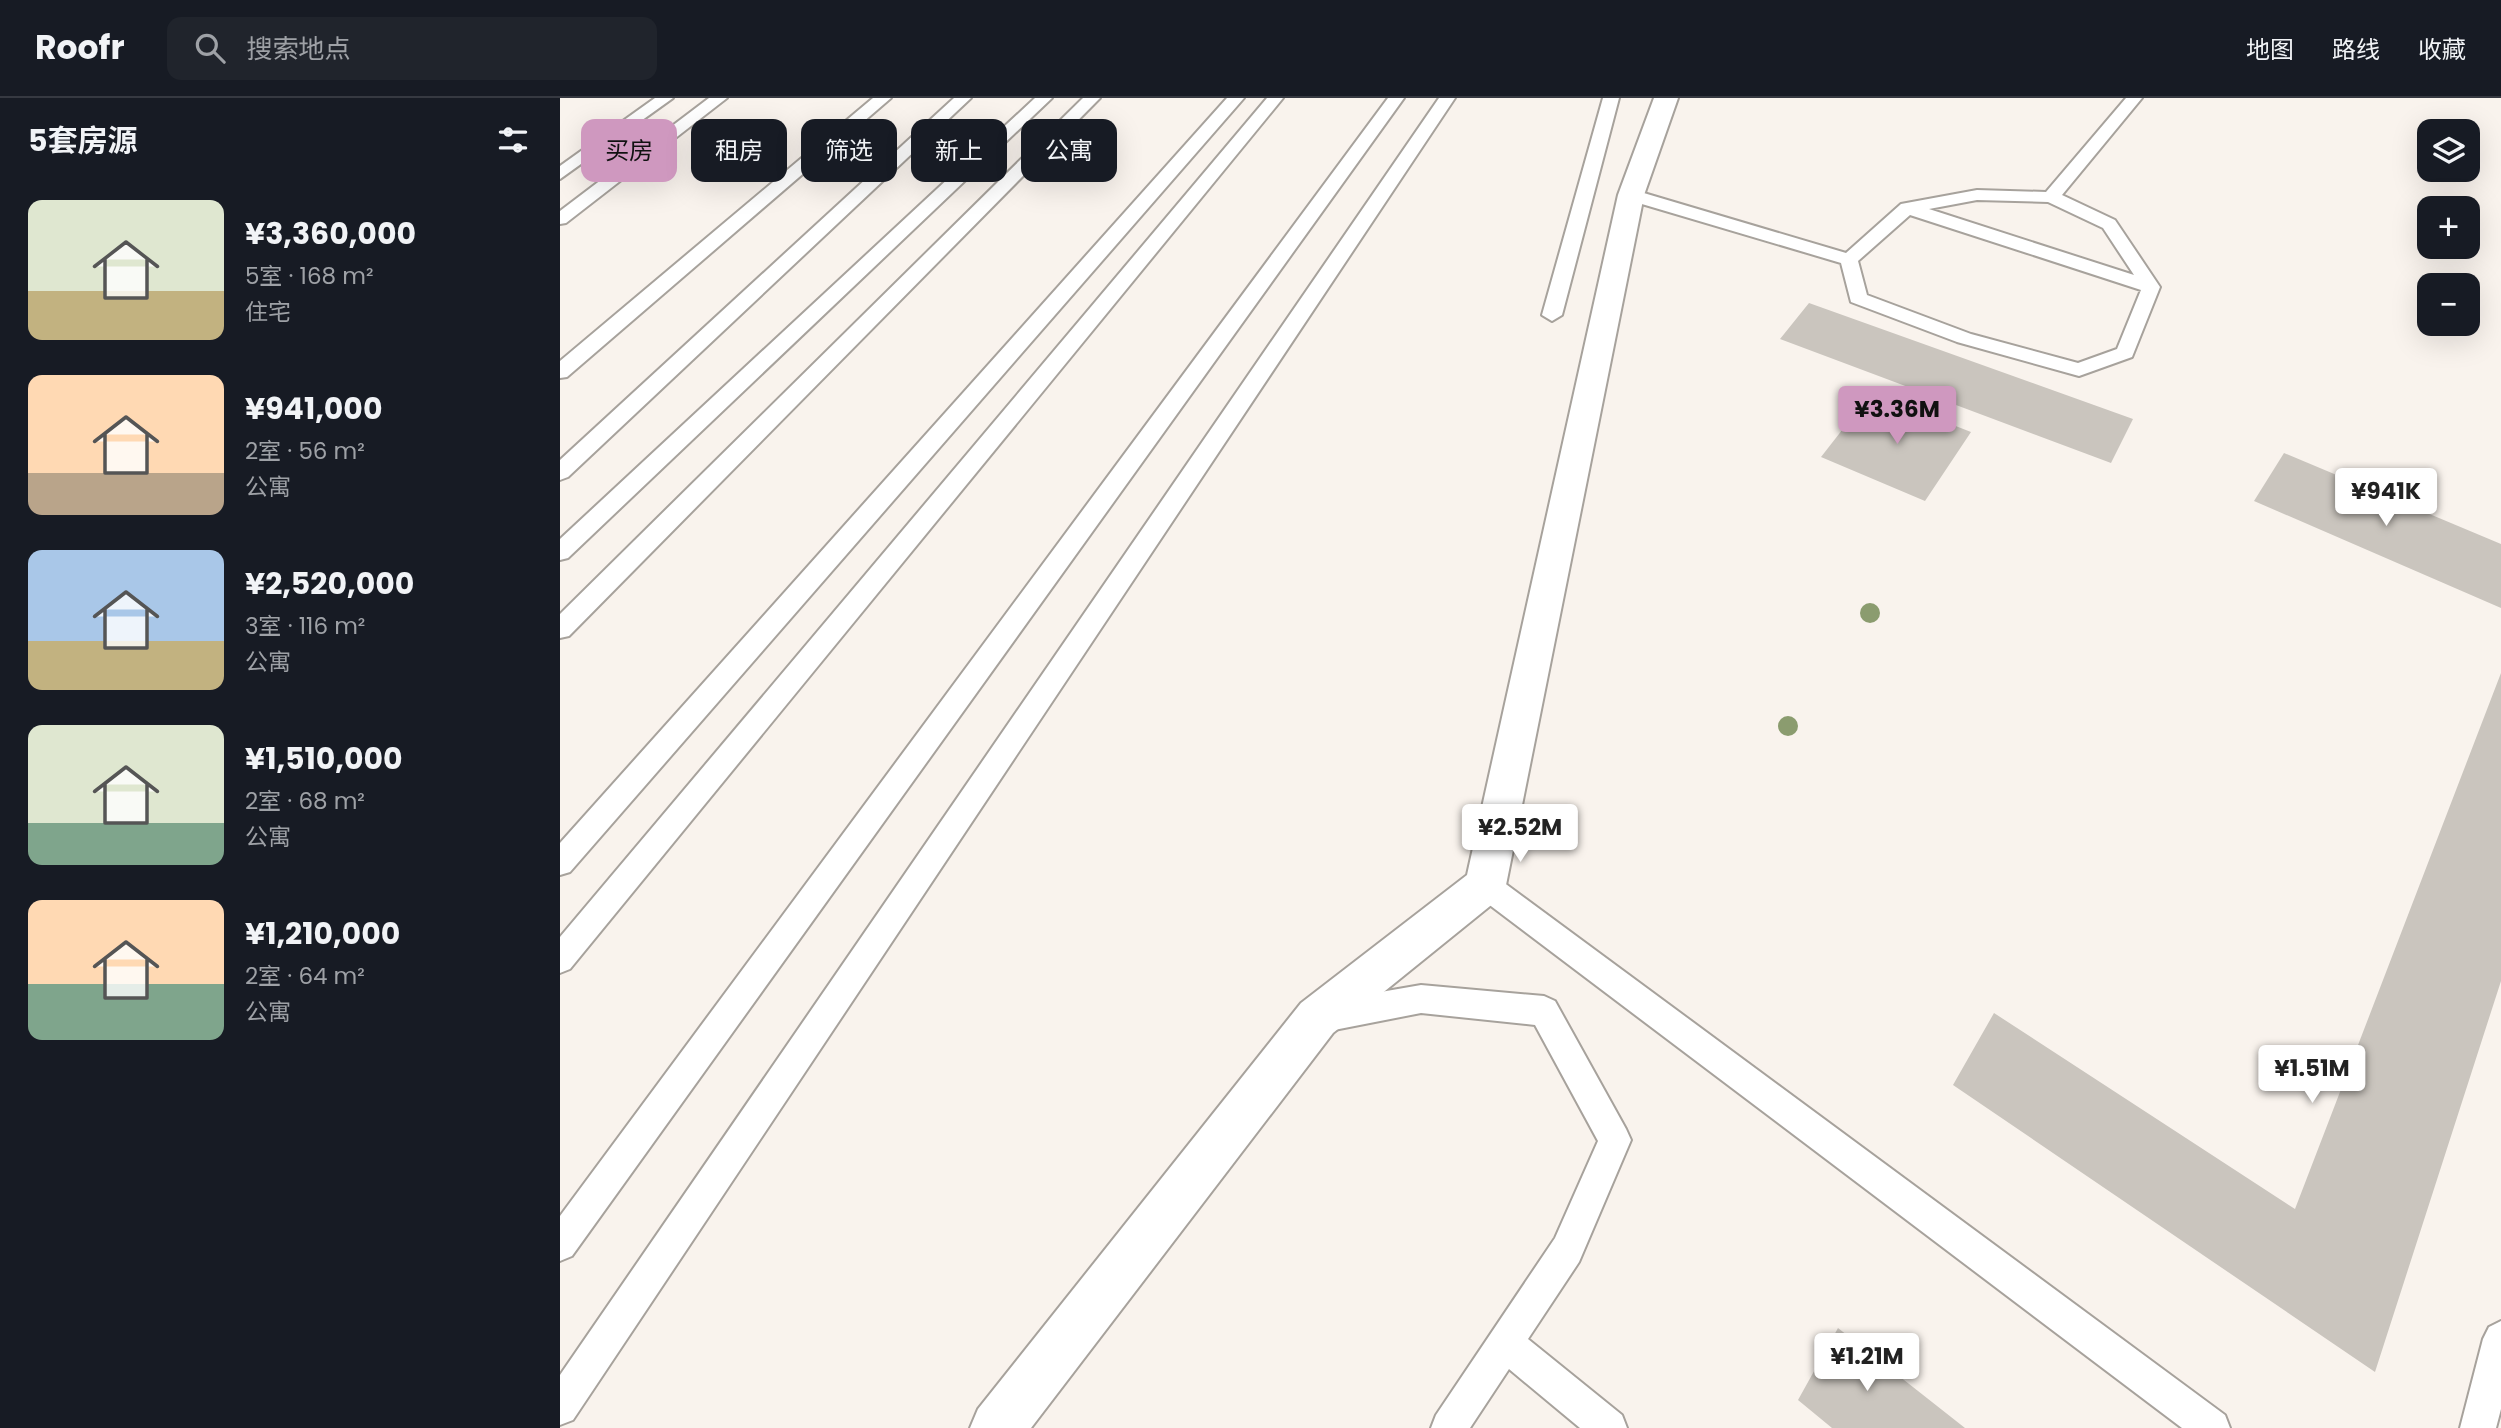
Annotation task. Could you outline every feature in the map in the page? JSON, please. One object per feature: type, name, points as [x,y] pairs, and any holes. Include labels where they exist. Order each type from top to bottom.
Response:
[{"type":"street","points":[[997,1428],[1317,1018],[1485,885],[1631,195],[1667,98]]},
{"type":"lane","points":[[560,174],[665,98]]},
{"type":"lane","points":[[560,219],[719,98]]},
{"type":"lane","points":[[560,372],[883,98]]},
{"type":"lane","points":[[560,471],[963,98]]},
{"type":"lane","points":[[560,552],[1044,98]]},
{"type":"lane","points":[[560,629],[1092,98]]},
{"type":"lane","points":[[560,863],[1236,98]]},
{"type":"lane","points":[[560,958],[1275,98]]},
{"type":"lane","points":[[560,1244],[1396,98]]},
{"type":"lane","points":[[560,1407],[1447,98]]},
{"type":"lane","points":[[1552,315],[1611,98]]},
{"type":"lane","points":[[2051,197],[2134,98]]},
{"type":"lane","points":[[1631,195],[1849,260]]},
{"type":"lane","points":[[1849,260],[1907,208],[1977,195],[2051,197],[2109,224],[2151,287]]},
{"type":"lane","points":[[1907,208],[2151,287]]},
{"type":"lane","points":[[1849,260],[1857,298],[1964,338],[2078,370],[2125,353],[2151,287]]},
{"type":"lane","points":[[1485,885],[2213,1428]]},
{"type":"lane","points":[[1317,1018],[1421,999],[1544,1011],[1615,1140],[1567,1250],[1450,1428]]},
{"type":"lane","points":[[2478,1428],[2501,1339]]},
{"type":"lane","points":[[1505,1343],[1609,1428]]},
{"type":"building","points":[[1809,303],[2133,419],[2111,463],[1780,339]]},
{"type":"building","points":[[1871,393],[1971,432],[1925,501],[1821,457]]},
{"type":"building","points":[[2284,453],[2501,544],[2501,608],[2254,501]]},
{"type":"building","points":[[2501,673],[2501,981],[2375,1372],[1953,1085],[1994,1013],[2295,1209]]},
{"type":"building","points":[[1838,1328],[1965,1428],[1832,1428],[1798,1400]]}]
